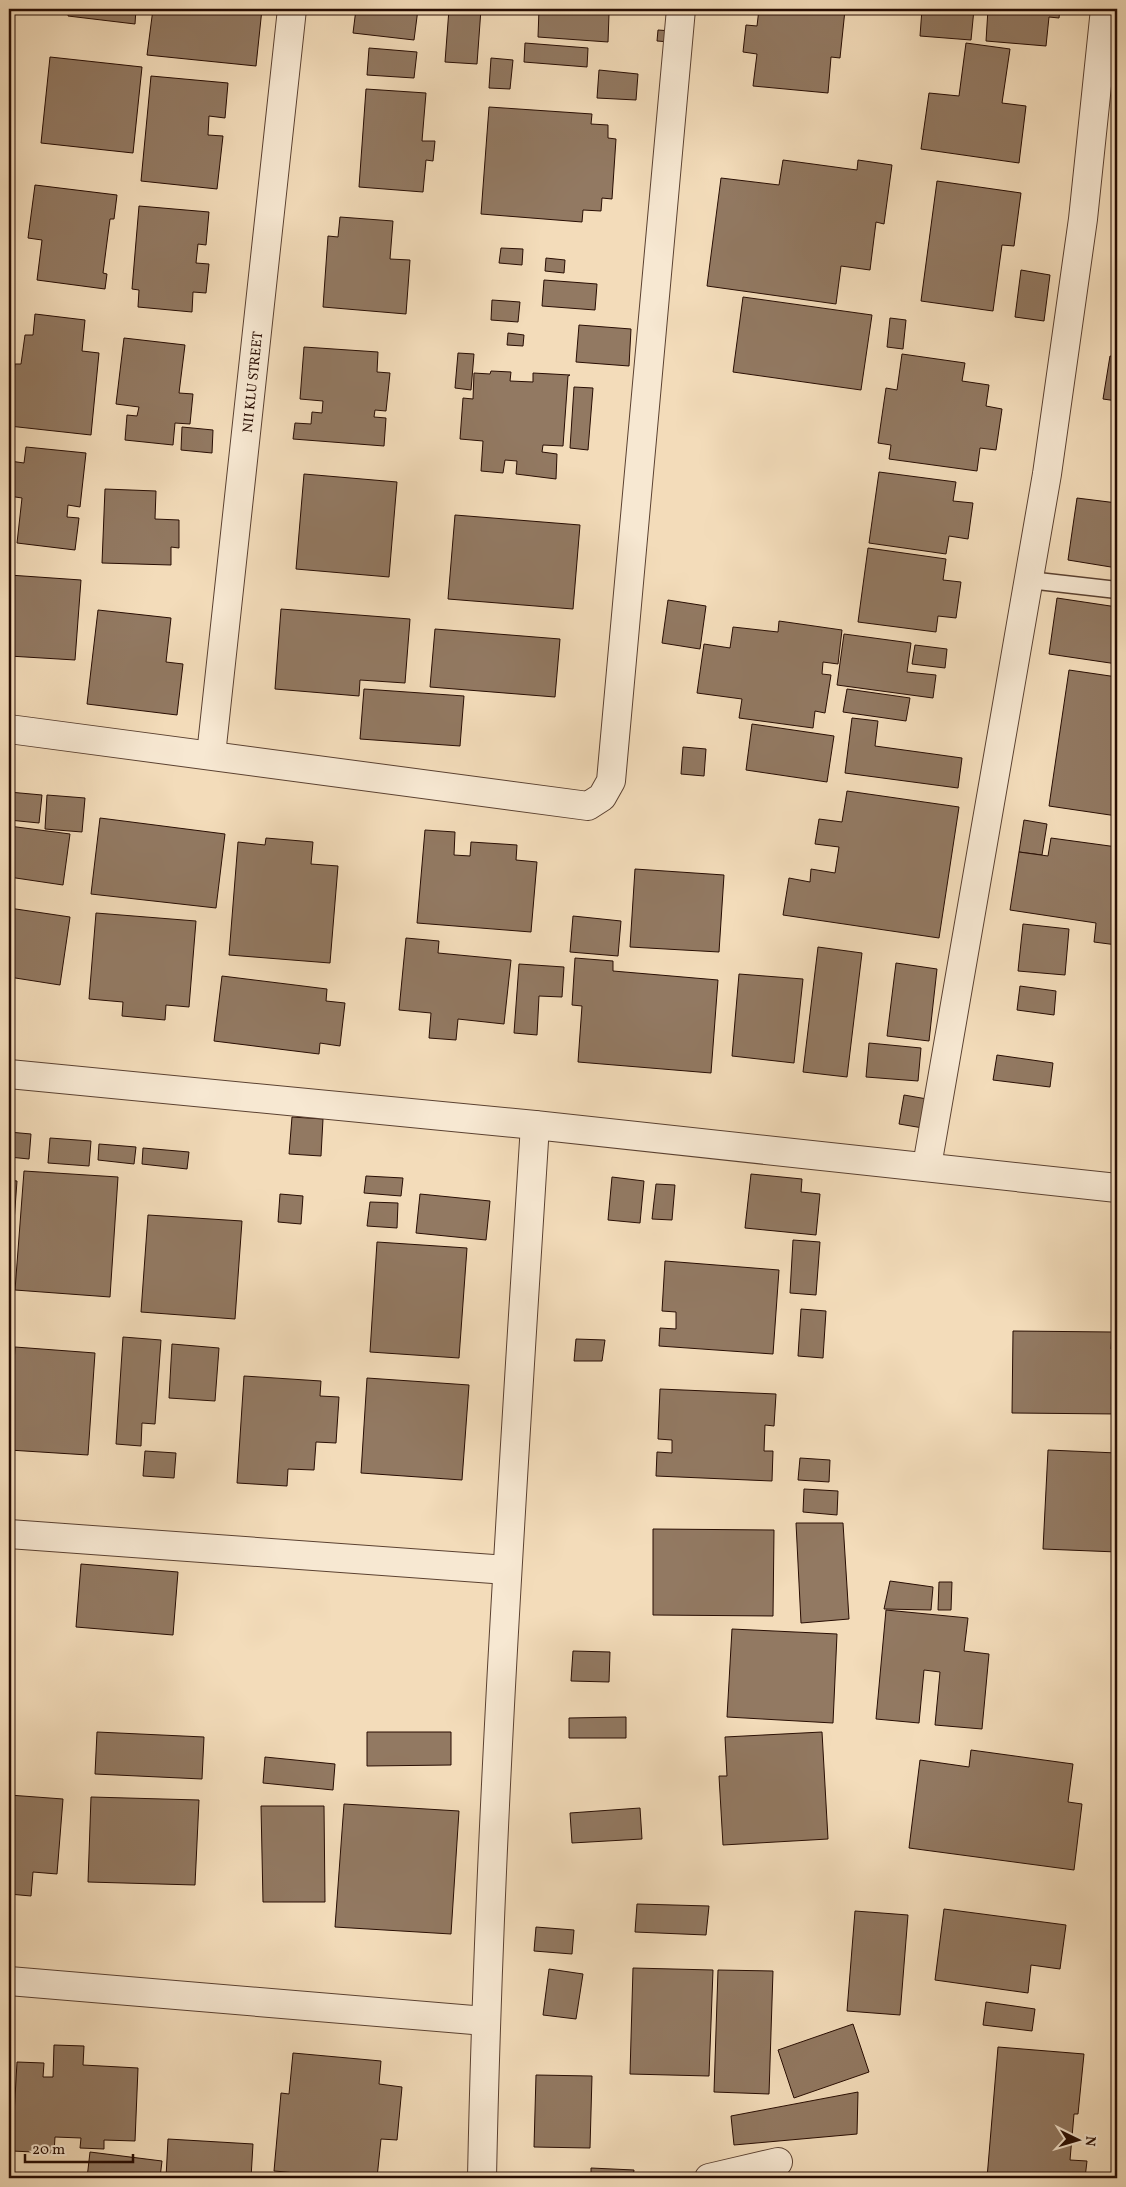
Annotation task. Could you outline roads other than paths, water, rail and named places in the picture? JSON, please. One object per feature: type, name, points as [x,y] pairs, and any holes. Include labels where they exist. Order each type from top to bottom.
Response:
[{"type":"street","name":"NII KLU STREET","points":[[211,755],[292,9]]},
{"type":"street","points":[[9,729],[588,806],[602,797],[611,781],[681,9]]},
{"type":"street","points":[[926,1166],[1047,474],[1083,219],[1105,9]]},
{"type":"street","points":[[9,1074],[536,1125],[1117,1188]]},
{"type":"street","points":[[482,2178],[485,2021],[507,1570],[536,1125]]},
{"type":"street","points":[[9,1534],[507,1570]]},
{"type":"street","points":[[9,1981],[485,2021]]},
{"type":"street","points":[[709,2178],[778,2162]]},
{"type":"lane","points":[[1028,580],[1117,590]]}]
